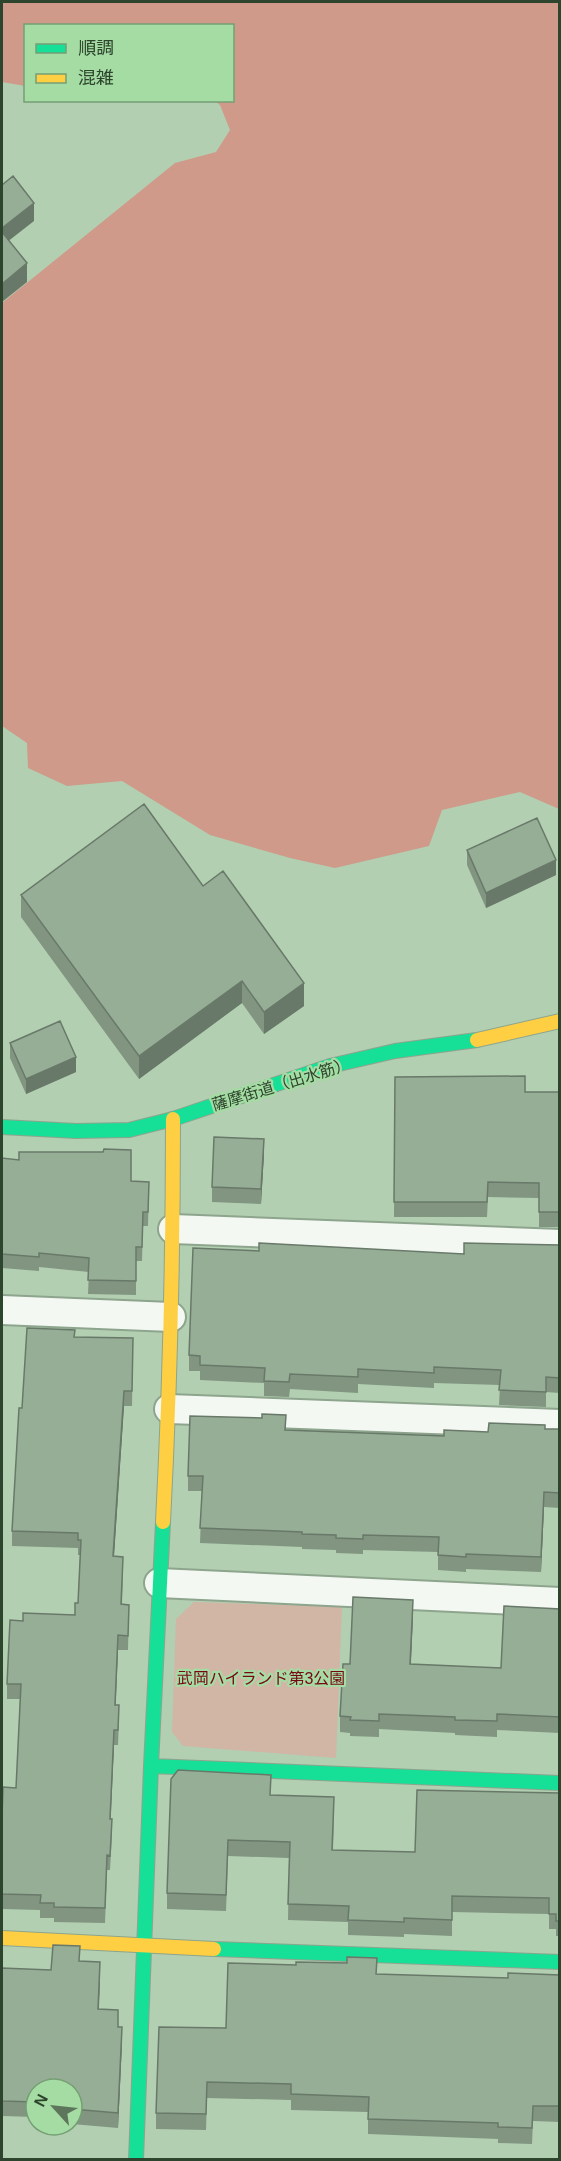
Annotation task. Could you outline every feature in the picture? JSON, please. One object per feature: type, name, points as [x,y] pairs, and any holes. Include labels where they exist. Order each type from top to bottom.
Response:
[{"type":"street","name":"薩摩街道（出水筋）","points":[[2,1127],[76,1131],[129,1130],[172,1119],[330,1066],[395,1051],[491,1038],[560,1022]]},
{"type":"street","points":[[136,2160],[143,1946],[169,1408],[173,1229],[172,1119]]},
{"type":"street","points":[[173,1229],[560,1244]]},
{"type":"street","points":[[2,1310],[171,1317]]},
{"type":"street","points":[[169,1408],[560,1424]]},
{"type":"street","points":[[159,1583],[560,1602]]},
{"type":"street","points":[[151,1766],[560,1783]]},
{"type":"street","points":[[2,1938],[143,1946],[560,1962]]},
{"type":"green space","name":"武岡ハイランド第3公園","points":[[194,1602],[342,1607],[336,1758],[183,1746],[172,1732],[176,1619]]},
{"type":"shaded area","points":[[2,2],[559,2],[559,809],[520,792],[442,810],[429,846],[335,868],[290,858],[210,835],[122,781],[67,786],[28,768],[27,743],[2,726],[2,303],[175,163],[216,152],[230,130],[220,105],[216,102],[234,102],[234,24],[24,24],[24,86],[2,82]]},
{"type":"building","points":[[13,176],[34,203],[2,228],[2,185]]},
{"type":"building","points":[[2,232],[27,263],[2,284]]},
{"type":"building","points":[[144,804],[203,886],[223,871],[304,983],[264,1012],[242,981],[139,1056],[21,895]]},
{"type":"building","points":[[537,818],[556,860],[486,893],[467,850]]},
{"type":"building","points":[[60,1021],[76,1057],[26,1079],[10,1043]]},
{"type":"building","points":[[525,1076],[525,1092],[560,1092],[560,1212],[539,1212],[539,1183],[488,1182],[487,1202],[394,1202],[395,1077]]},
{"type":"building","points":[[214,1137],[264,1139],[261,1189],[212,1187]]},
{"type":"building","points":[[104,1149],[131,1150],[131,1181],[149,1182],[148,1212],[143,1212],[142,1247],[136,1247],[136,1281],[88,1280],[89,1258],[39,1253],[39,1257],[2,1254],[2,1158],[19,1160],[19,1152],[103,1152]]},
{"type":"building","points":[[259,1243],[464,1254],[464,1243],[560,1245],[560,1378],[546,1377],[546,1392],[499,1390],[501,1370],[434,1367],[434,1373],[358,1369],[358,1377],[290,1374],[289,1382],[264,1381],[265,1368],[200,1365],[200,1356],[189,1355],[193,1248],[259,1251]]},
{"type":"building","points":[[27,1328],[75,1330],[74,1337],[133,1338],[132,1391],[124,1391],[113,1556],[123,1557],[121,1604],[129,1605],[128,1636],[118,1635],[115,1705],[119,1705],[118,1730],[114,1730],[110,1819],[112,1819],[110,1856],[107,1855],[105,1908],[54,1907],[54,1903],[40,1903],[41,1895],[2,1894],[3,1787],[16,1788],[21,1684],[7,1684],[10,1620],[23,1621],[23,1613],[75,1615],[75,1603],[78,1603],[81,1540],[78,1540],[78,1533],[12,1531],[19,1408],[22,1408]]},
{"type":"building","points":[[262,1414],[286,1415],[285,1430],[444,1436],[444,1430],[488,1432],[489,1423],[545,1425],[545,1429],[560,1429],[560,1493],[544,1492],[541,1557],[438,1555],[439,1537],[363,1535],[363,1539],[336,1538],[336,1535],[302,1534],[302,1532],[200,1528],[203,1476],[188,1476],[190,1416],[262,1418]]},
{"type":"building","points":[[353,1597],[413,1600],[410,1664],[501,1668],[504,1606],[560,1609],[560,1717],[497,1714],[497,1721],[379,1714],[379,1721],[350,1720],[351,1717],[340,1716],[343,1664],[350,1664]]},
{"type":"building","points":[[178,1770],[271,1775],[270,1795],[334,1797],[332,1850],[415,1852],[417,1790],[560,1793],[560,1921],[556,1921],[556,1914],[549,1914],[549,1898],[452,1896],[452,1920],[404,1918],[404,1922],[348,1920],[349,1906],[288,1904],[290,1842],[228,1840],[226,1895],[167,1893],[171,1779]]},
{"type":"building","points":[[53,1945],[80,1946],[79,1961],[100,1962],[98,2009],[118,2010],[118,2027],[122,2027],[118,2113],[84,2110],[84,2077],[24,2077],[24,2102],[2,2101],[2,1968],[51,1970]]},
{"type":"building","points":[[347,1957],[377,1958],[376,1974],[508,1978],[508,1973],[560,1975],[560,2106],[533,2106],[532,2128],[498,2127],[498,2123],[368,2119],[369,2097],[291,2094],[291,2084],[207,2082],[206,2114],[156,2113],[159,2027],[226,2028],[228,1963],[296,1965],[296,1962],[347,1963]]},
{"type":"traffic: fast","points":[[2,1127],[76,1131],[129,1130],[173,1119],[330,1066],[395,1051],[477,1040]]},
{"type":"traffic: fast","points":[[136,2160],[163,1522]]},
{"type":"traffic: fast","points":[[151,1766],[560,1783]]},
{"type":"traffic: fast","points":[[214,1949],[560,1962]]},
{"type":"traffic: slow","points":[[477,1040],[560,1021]]},
{"type":"traffic: slow","points":[[163,1522],[171,1320],[173,1119]]},
{"type":"traffic: slow","points":[[2,1938],[214,1949]]}]
